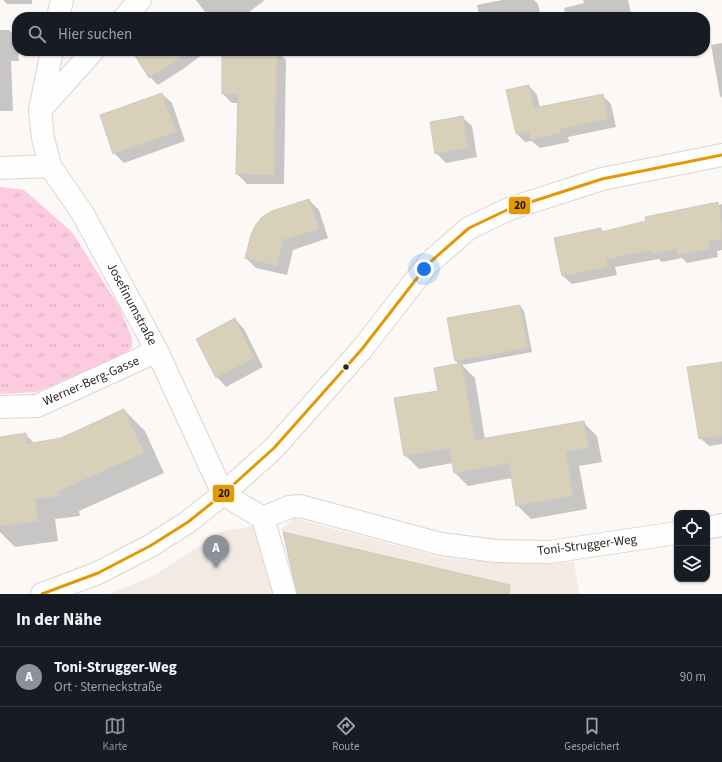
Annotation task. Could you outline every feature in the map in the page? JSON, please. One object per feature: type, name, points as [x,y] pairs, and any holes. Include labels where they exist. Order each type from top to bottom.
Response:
[{"type":"street","points":[[59,12],[62,0]]},
{"type":"street","points":[[129,12],[140,0]]},
{"type":"street","points":[[0,168],[50,166],[43,138],[40,110],[51,56]]},
{"type":"street","points":[[40,110],[89,56]]},
{"type":"street","points":[[42,594],[98,573],[150,546],[188,522],[223,494],[274,448],[362,349],[428,264],[469,228],[509,209],[602,179],[722,155]]},
{"type":"street","name":"Josefinumstraße","points":[[50,166],[83,214],[157,351],[223,494]]},
{"type":"street","name":"Werner-Berg-Gasse","points":[[0,407],[37,406],[157,351]]},
{"type":"street","points":[[223,494],[263,518],[285,594]]},
{"type":"street","name":"Toni-Strugger-Weg","points":[[263,518],[289,507],[300,506],[441,544],[497,551],[549,552],[674,533]]},
{"type":"street","points":[[710,527],[722,525]]},
{"type":"shaded area","points":[[293,518],[444,558],[479,561],[574,562],[579,594],[296,594],[282,529]]},
{"type":"shaded area","points":[[254,526],[274,570],[278,594],[108,594],[151,577],[223,531]]},
{"type":"green space","points":[[0,187],[24,190],[72,232],[120,308],[132,338],[132,347],[124,355],[37,392],[0,394]]},
{"type":"building","points":[[135,56],[183,56],[149,78]]},
{"type":"building","points":[[222,56],[277,56],[274,175],[236,174],[238,94],[222,94]]},
{"type":"building","points":[[529,85],[534,108],[603,94],[608,119],[560,129],[561,133],[530,140],[529,132],[516,134],[506,90]]},
{"type":"building","points":[[162,93],[176,132],[113,154],[100,115]]},
{"type":"building","points":[[463,116],[468,148],[435,154],[430,122]]},
{"type":"building","points":[[309,199],[319,229],[283,240],[277,266],[245,258],[251,235],[255,226],[262,217],[272,211]]},
{"type":"building","points":[[718,202],[722,224],[722,239],[708,242],[710,249],[678,255],[676,249],[652,254],[652,250],[607,259],[608,267],[562,276],[554,238],[601,228],[601,232],[646,221],[645,217]]},
{"type":"building","points":[[520,305],[528,348],[455,361],[447,318]]},
{"type":"building","points":[[235,318],[254,358],[216,378],[196,339]]},
{"type":"building","points":[[722,362],[722,435],[699,439],[687,367]]},
{"type":"building","points":[[462,363],[475,440],[584,421],[589,448],[566,452],[573,496],[516,506],[509,463],[454,473],[449,448],[404,456],[394,398],[438,391],[434,368]]},
{"type":"building","points":[[124,409],[144,453],[59,491],[60,496],[35,499],[38,521],[0,526],[0,437],[26,433],[27,444],[61,438]]},
{"type":"building","points":[[283,532],[510,585],[509,594],[297,594]]},
{"type":"transit line","name":"20","points":[[42,594],[98,573],[150,546],[188,522],[223,494],[274,448],[362,349],[428,264],[469,228],[509,209],[602,179],[722,155]]},
{"type":"place","name":"Toni-Strugger-Weg","points":[[216,568]]}]
